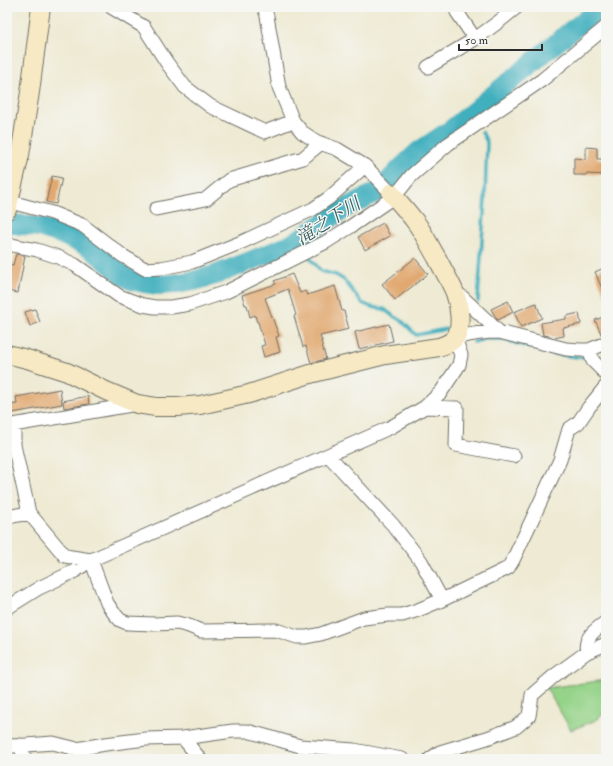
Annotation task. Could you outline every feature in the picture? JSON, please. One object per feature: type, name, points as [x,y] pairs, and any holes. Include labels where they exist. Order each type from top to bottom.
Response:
[{"type":"street","points":[[41,7],[22,147],[8,204],[52,213],[82,225],[123,256],[145,269],[161,268],[192,262],[242,242],[313,209],[368,169]]},
{"type":"street","points":[[111,7],[144,27],[167,63],[185,87],[210,106],[265,132],[293,121]]},
{"type":"street","points":[[7,354],[67,372],[137,404],[156,407],[178,407],[222,401],[344,364],[384,355],[439,347],[448,344],[455,338],[458,332],[459,323],[456,295],[425,236],[417,224],[393,194],[368,169],[337,149],[320,143],[302,132],[293,121],[279,87],[267,16],[264,7]]},
{"type":"street","points":[[455,7],[475,39]]},
{"type":"street","points":[[428,67],[475,39],[517,7]]},
{"type":"street","points":[[7,244],[38,250],[58,257],[74,265],[119,296],[143,305],[171,307],[190,304],[226,292],[326,242],[350,227],[393,194],[411,176],[448,144],[542,80],[606,27]]},
{"type":"street","points":[[156,209],[206,199],[229,180],[303,158],[320,143]]},
{"type":"street","points":[[456,295],[461,296],[499,332]]},
{"type":"street","points":[[455,338],[474,333],[499,332],[566,349],[580,350],[591,355],[606,374]]},
{"type":"street","points":[[7,608],[39,588],[75,571],[91,560],[391,427],[425,407],[441,392],[459,364],[461,355],[455,338]]},
{"type":"street","points":[[591,355],[606,343]]},
{"type":"street","points":[[91,560],[107,603],[120,620],[127,623],[177,623],[201,631],[276,630],[297,637],[306,637],[321,634],[364,618],[402,615],[418,610],[508,568],[560,460],[569,429],[578,423],[589,406],[606,386]]},
{"type":"street","points":[[91,560],[65,556],[29,513],[10,426],[137,404]]},
{"type":"street","points":[[425,407],[457,408],[456,445],[514,456]]},
{"type":"street","points":[[328,455],[393,525],[421,562],[442,600]]},
{"type":"street","points":[[7,517],[29,513]]},
{"type":"street","points":[[587,652],[586,646],[590,637],[595,630],[606,622]]},
{"type":"street","points":[[438,757],[516,728],[529,716],[532,694],[587,652],[606,644]]},
{"type":"street","points":[[7,745],[13,746],[53,743],[77,749],[146,739],[183,738],[233,731],[247,732],[300,746],[354,750],[402,759]]},
{"type":"street","points":[[183,738],[200,759]]},
{"type":"street","points":[[20,745],[25,759]]},
{"type":"green space","points":[[606,680],[606,712],[594,721],[571,730],[546,688]]},
{"type":"building","points":[[586,147],[597,148],[597,159],[606,159],[606,175],[574,175],[574,158],[586,159]]},
{"type":"building","points":[[52,176],[62,178],[56,204],[46,202]]},
{"type":"building","points":[[383,223],[390,236],[365,250],[358,237]]},
{"type":"building","points":[[16,254],[25,256],[18,293],[7,291],[7,274],[9,264],[13,265]]},
{"type":"building","points":[[415,258],[428,274],[395,300],[382,284]]},
{"type":"building","points":[[606,267],[606,298],[595,272]]},
{"type":"building","points":[[292,274],[300,293],[305,291],[307,295],[335,286],[349,329],[320,336],[326,359],[311,363],[306,346],[303,347],[294,316],[296,315],[288,289],[265,298],[279,336],[276,337],[280,352],[264,357],[261,346],[265,345],[258,322],[255,315],[250,317],[247,305],[245,305],[242,295],[276,284],[274,281]]},
{"type":"building","points":[[508,301],[513,312],[498,320],[491,309]]},
{"type":"building","points":[[536,303],[542,318],[521,327],[514,312]]},
{"type":"building","points":[[35,309],[40,322],[30,326],[25,312]]},
{"type":"building","points":[[579,313],[581,324],[563,328],[564,336],[554,338],[543,335],[541,323],[566,319],[566,316]]},
{"type":"building","points":[[606,316],[606,335],[602,336],[595,320]]},
{"type":"building","points":[[389,324],[393,341],[359,349],[355,332]]},
{"type":"building","points":[[60,389],[62,404],[7,414],[7,405],[17,404],[16,397]]},
{"type":"building","points":[[88,396],[89,404],[64,408],[63,401]]},
{"type":"waterway","name":"滝之下川","points":[[7,223],[39,227],[58,233],[89,247],[131,280],[159,285],[193,281],[215,275],[290,245],[349,206],[379,191],[419,151],[452,129],[573,29],[603,7]]},
{"type":"waterway","name":"滝之下川","points":[[471,113],[472,117]]},
{"type":"waterway","points":[[478,301],[487,142],[482,132]]},
{"type":"waterway","points":[[296,241],[321,271],[336,275],[344,280],[362,303],[371,307],[384,309],[401,320],[416,335],[446,329]]},
{"type":"waterway","points":[[474,342],[485,339],[500,339],[555,354],[588,358]]},
{"type":"waterway","points":[[594,358],[599,358],[605,364]]}]
